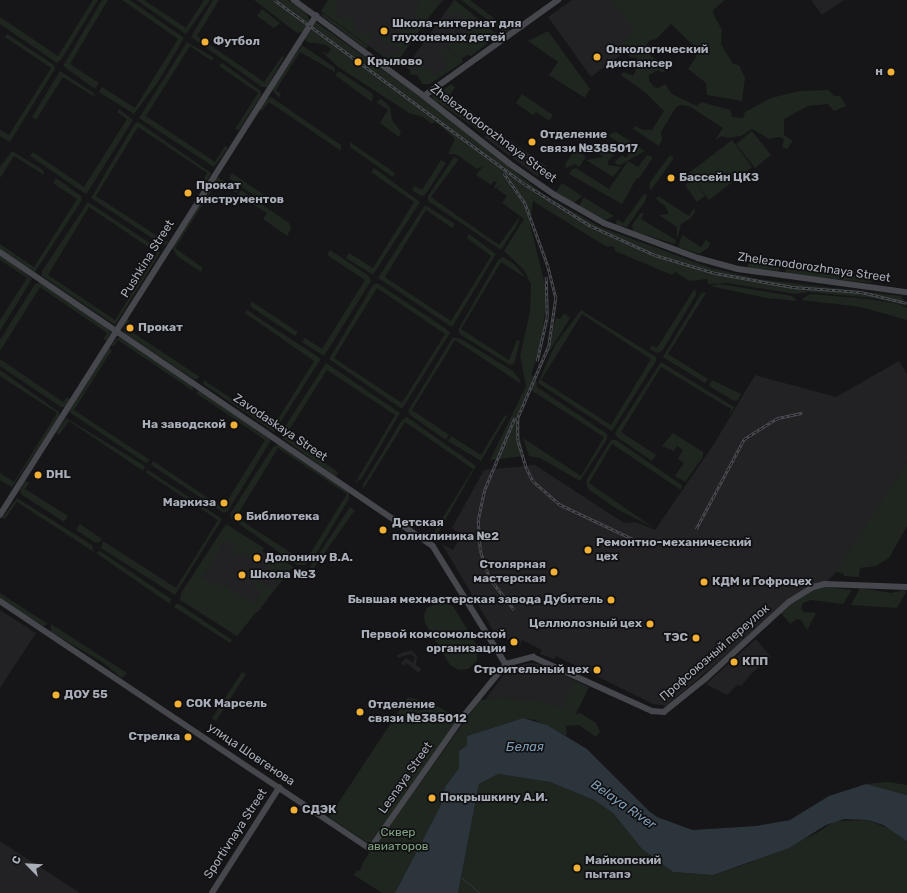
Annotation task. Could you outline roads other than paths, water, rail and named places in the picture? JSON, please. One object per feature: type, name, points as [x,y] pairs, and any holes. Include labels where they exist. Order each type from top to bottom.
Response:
[{"type":"main road","name":"Zheleznodorozhnaya Street","points":[[294,0],[424,96],[538,184],[588,215],[625,232],[698,258],[738,269],[907,292]]},
{"type":"main road","points":[[424,96],[558,0]]},
{"type":"main road","name":"Pushkina Street","points":[[0,515],[316,16]]},
{"type":"main road","name":"Zavodaskaya Street","points":[[0,252],[433,546],[506,664]]},
{"type":"main road","name":"Профсоюзный переулок","points":[[506,664],[533,657],[652,711],[664,712],[705,679],[801,592],[825,584],[907,587]]},
{"type":"main road","name":"улица Шовгенова","points":[[0,601],[370,849]]},
{"type":"main road","name":"Lesnaya Street","points":[[370,849],[462,718],[506,664]]},
{"type":"main road","name":"Sportivnaya Street","points":[[212,893],[279,788]]},
{"type":"water","name":"Белая","points":[[523,718],[547,725],[587,749],[649,811],[657,817],[693,830],[756,826],[790,820],[829,796],[866,784],[907,795],[907,841],[883,825],[868,820],[844,819],[826,825],[789,848],[713,875],[673,872],[642,849],[613,813],[594,800],[550,782],[498,774],[479,784],[458,893],[395,893],[440,807],[445,787],[459,768],[459,751],[467,745],[467,736]]},
{"type":"waterway","points":[[462,878],[480,893]]},
{"type":"railway","points":[[275,0],[525,184],[591,226],[655,255],[715,273],[793,287],[861,292],[907,303]]},
{"type":"railway","points":[[504,173],[525,203],[548,266],[556,298],[549,346],[518,418],[518,440],[527,469],[533,481],[559,504],[648,546]]},
{"type":"railway","points":[[537,361],[547,317],[546,277]]},
{"type":"railway","points":[[696,529],[744,439],[778,418],[802,413]]},
{"type":"railway","points":[[514,610],[489,578],[480,550],[478,520],[484,491],[515,417]]},
{"type":"place","name":"Школа-интернат для глухонемых детей","points":[[384,31]]},
{"type":"place","name":"Футбол","points":[[205,42]]},
{"type":"place","name":"Онкологический диспансер","points":[[597,57]]},
{"type":"place","name":"Крылово","points":[[358,62]]},
{"type":"place","name":"н","points":[[891,72]]},
{"type":"place","name":"Отделение связи №385017","points":[[532,142]]},
{"type":"place","name":"Бассейн ЦКЗ","points":[[671,178]]},
{"type":"place","name":"Прокат инструментов","points":[[188,193]]},
{"type":"place","name":"Прокат","points":[[130,328]]},
{"type":"place","name":"На заводской","points":[[234,425]]},
{"type":"place","name":"DHL","points":[[38,475]]},
{"type":"place","name":"Маркиза","points":[[224,503]]},
{"type":"place","name":"Библиотека","points":[[238,517]]},
{"type":"place","name":"Детская поликлиника №2","points":[[383,530]]},
{"type":"place","name":"Ремонтно-механический цех","points":[[588,550]]},
{"type":"place","name":"Долонину В.А.","points":[[257,558]]},
{"type":"place","name":"Столярная мастерская","points":[[554,572]]},
{"type":"place","name":"Школа №3","points":[[242,575]]},
{"type":"place","name":"КДМ и Гофроцех","points":[[704,582]]},
{"type":"place","name":"Бывшая мехмастерская завода Дубитель","points":[[611,600]]},
{"type":"place","name":"Целлюлозный цех","points":[[650,624]]},
{"type":"place","name":"ТЭС","points":[[696,638]]},
{"type":"place","name":"Первой комсомольской организации","points":[[514,642]]},
{"type":"place","name":"КПП","points":[[734,662]]},
{"type":"place","name":"Строительный цех","points":[[597,670]]},
{"type":"place","name":"ДОУ 55","points":[[56,695]]},
{"type":"place","name":"СОК Марсель","points":[[178,704]]},
{"type":"place","name":"Отделение связи №385012","points":[[360,712]]},
{"type":"place","name":"Стрелка","points":[[188,737]]},
{"type":"place","name":"Покрышкину А.И.","points":[[432,798]]},
{"type":"place","name":"СДЭК","points":[[294,810]]},
{"type":"place","name":"Майкопский пытапэ","points":[[577,868]]},
{"type":"water label","name":"Belaya River","points":[[623,805]]},
{"type":"park label","name":"Сквер авиаторов","points":[[398,840]]}]
